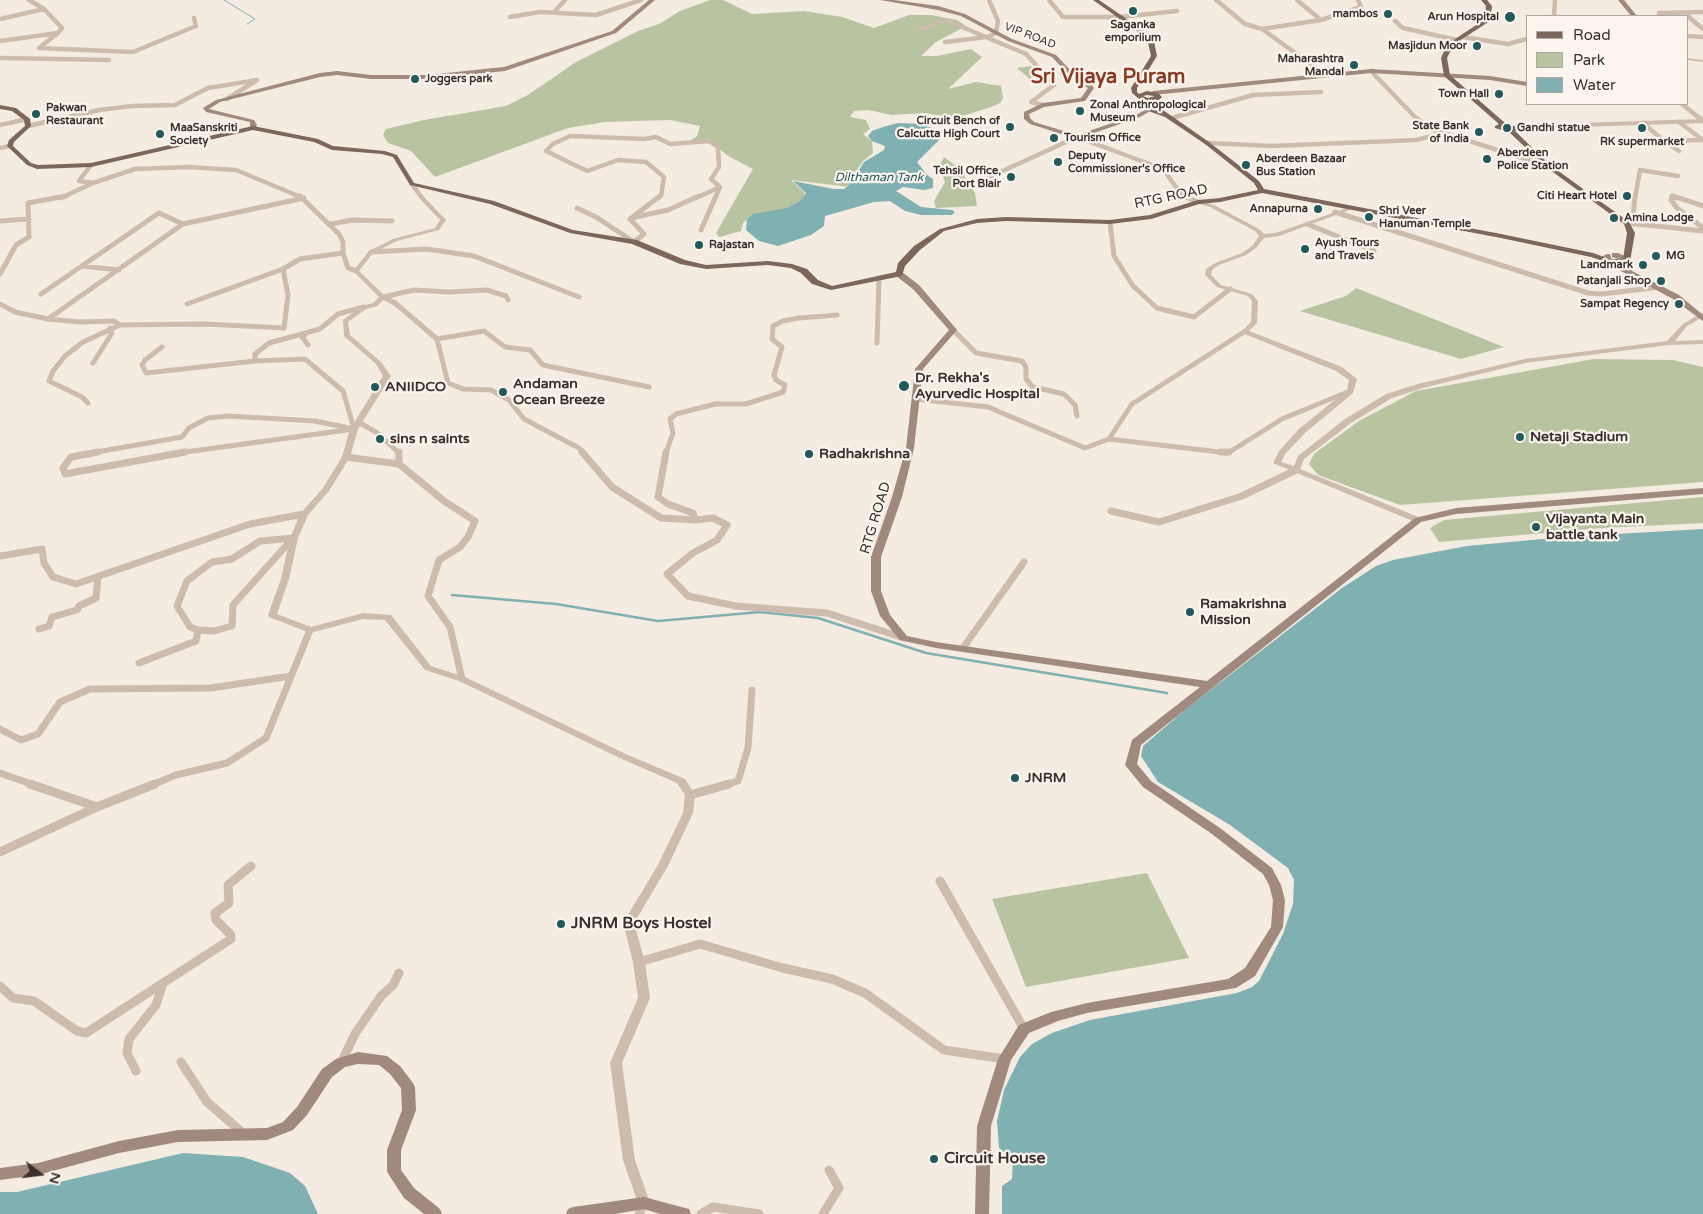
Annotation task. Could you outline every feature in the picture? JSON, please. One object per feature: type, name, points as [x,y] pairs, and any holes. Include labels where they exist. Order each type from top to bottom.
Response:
[{"type":"main road","points":[[253,128],[254,122],[248,119],[205,109],[211,104],[227,99],[328,74],[426,77],[505,69],[614,32],[652,0]]},
{"type":"main road","name":"VIP ROAD","points":[[883,0],[952,12],[980,23],[996,34],[1054,56],[1072,74],[1085,80],[1091,88],[1083,100],[1043,105]]},
{"type":"main road","points":[[1096,0],[1150,37],[1154,56],[1134,92],[1150,111],[1172,118]]},
{"type":"main road","points":[[1484,0],[1489,6],[1487,21],[1448,49],[1444,58],[1447,76],[1503,124],[1513,129],[1548,166],[1627,223],[1631,233],[1629,253],[1626,261]]},
{"type":"main road","points":[[1621,0],[1633,15]]},
{"type":"main road","points":[[1140,100],[1149,104],[1155,98],[1174,92],[1371,71],[1490,78],[1526,84]]},
{"type":"main road","points":[[1138,84],[1140,88],[1155,98],[1172,118],[1257,182],[1262,191],[1626,261]]},
{"type":"main road","points":[[1134,117],[1142,94],[1155,98]]},
{"type":"main road","points":[[1043,105],[1026,113],[1027,119],[1032,123],[1077,137],[1150,111],[1155,98]]},
{"type":"main road","points":[[0,107],[14,109],[27,122],[11,141],[10,146],[25,161],[37,168],[91,165],[253,128],[316,140],[332,148],[383,152],[395,156],[412,184],[492,202],[572,232],[634,242],[683,262],[706,267],[768,263],[792,266],[804,271],[815,282],[831,288],[899,274],[916,287],[954,330]]},
{"type":"main road","name":"RTG ROAD","points":[[899,274],[901,265],[916,248],[942,230],[977,221],[1006,219],[1110,222],[1151,217],[1198,202],[1220,200],[1262,191]]},
{"type":"main road","points":[[1608,258],[1629,253]]},
{"type":"main road","points":[[1616,255],[1626,261],[1634,273]]},
{"type":"main road","points":[[1608,258],[1660,287],[1702,316]]},
{"type":"main road","name":"RTG ROAD","points":[[904,638],[885,616],[876,591],[876,557],[910,448],[919,369],[954,330]]},
{"type":"main road","points":[[982,1214],[984,1126],[1005,1059],[1024,1029],[1056,1016],[1087,1008],[1231,984],[1250,972],[1277,927],[1279,900],[1275,884],[1268,871],[1216,831],[1147,784],[1131,765],[1136,743],[1418,520],[1456,511],[1703,491]]},
{"type":"main road","points":[[904,638],[1209,685]]},
{"type":"main road","points":[[0,1174],[38,1169],[119,1147],[178,1136],[267,1134],[288,1126],[302,1112],[327,1073],[341,1063],[358,1058],[382,1060],[395,1070],[408,1087],[409,1110],[394,1150],[394,1171],[409,1193],[435,1214]]},
{"type":"main road","points":[[573,1214],[644,1210],[684,1214]]},
{"type":"street","points":[[29,0],[44,9],[62,28],[58,34],[39,48],[104,49],[133,52],[196,26],[194,18]]},
{"type":"street","points":[[554,12],[565,0]]},
{"type":"street","points":[[511,18],[554,12],[596,15],[641,0]]},
{"type":"street","points":[[945,42],[987,37],[996,34],[998,21],[989,0]]},
{"type":"street","points":[[1050,0],[1063,17],[1120,16],[1177,11]]},
{"type":"street","points":[[1216,0],[1245,24],[1262,29],[1326,75]]},
{"type":"street","points":[[1297,0],[1321,20]]},
{"type":"street","points":[[1262,29],[1321,20],[1361,7],[1358,0]]},
{"type":"street","points":[[1554,15],[1555,0]]},
{"type":"street","points":[[0,18],[44,9]]},
{"type":"street","points":[[1660,15],[1659,13],[1703,12]]},
{"type":"street","points":[[1688,16],[1703,29]]},
{"type":"street","points":[[0,18],[10,24]]},
{"type":"street","points":[[919,29],[931,28],[938,20],[948,21],[1026,54],[1054,82],[1054,85],[1031,102],[1043,105]]},
{"type":"street","points":[[1395,20],[1403,28],[1460,39],[1508,44],[1526,39]]},
{"type":"street","points":[[1688,23],[1703,24]]},
{"type":"street","points":[[0,41],[58,34]]},
{"type":"street","points":[[1688,36],[1703,37]]},
{"type":"street","points":[[0,58],[109,60]]},
{"type":"street","points":[[1688,59],[1703,61]]},
{"type":"street","points":[[1371,71],[1414,116],[1431,129],[1548,166]]},
{"type":"street","points":[[0,125],[132,106],[175,105],[208,88],[257,80],[227,99]]},
{"type":"street","points":[[1172,118],[1253,95],[1321,92]]},
{"type":"street","points":[[1683,105],[1703,121]]},
{"type":"street","points":[[1513,129],[1703,121]]},
{"type":"street","points":[[1679,122],[1703,140]]},
{"type":"street","points":[[1643,123],[1679,151]]},
{"type":"street","points":[[1207,143],[1272,146],[1378,142],[1416,140],[1444,133]]},
{"type":"street","points":[[630,219],[638,211],[661,196],[664,177],[646,162],[618,160],[587,170],[546,151],[553,144],[570,136],[644,139],[656,137],[670,144],[708,141],[718,147],[719,168],[712,179],[720,186]]},
{"type":"street","points":[[985,179],[1077,137],[1163,169],[1184,198],[1212,206],[1257,230],[1262,236]]},
{"type":"street","points":[[1636,142],[1703,140]]},
{"type":"street","points":[[0,148],[10,146]]},
{"type":"street","points":[[91,165],[79,181],[93,183]]},
{"type":"street","points":[[0,274],[16,245],[29,237],[28,203],[65,198],[93,183],[135,169],[188,167],[236,170],[304,198],[331,224],[343,242],[343,253],[348,268],[356,272],[383,297],[395,302],[436,339],[448,383],[463,389],[490,390],[509,400],[524,419],[579,448],[612,487],[661,518],[696,520],[713,518],[727,525],[717,540],[693,553],[667,574],[688,596],[736,606],[827,613],[904,638]]},
{"type":"street","points":[[1627,223],[1633,219],[1634,196],[1640,170],[1678,176]]},
{"type":"street","points":[[356,272],[371,252],[395,240],[437,229],[444,220],[422,198],[412,184]]},
{"type":"street","points":[[630,219],[668,210],[720,186]]},
{"type":"street","points":[[701,230],[720,186]]},
{"type":"street","points":[[1703,206],[1672,196],[1671,200],[1677,208],[1703,230]]},
{"type":"street","points":[[48,319],[183,224],[212,216],[304,198]]},
{"type":"street","points":[[576,208],[596,217],[634,242],[644,234],[630,219]]},
{"type":"street","points":[[1262,236],[1278,235],[1335,212],[1349,209]]},
{"type":"street","points":[[1335,212],[1588,293],[1660,287]]},
{"type":"street","points":[[41,294],[159,213],[183,224]]},
{"type":"street","points":[[0,221],[29,219]]},
{"type":"street","points":[[331,224],[352,220],[380,219],[392,221]]},
{"type":"street","points":[[1110,222],[1114,256],[1133,286],[1157,308],[1194,317],[1230,289]]},
{"type":"street","points":[[1627,223],[1703,230]]},
{"type":"street","points":[[1307,224],[1374,251]]},
{"type":"street","points":[[1109,439],[1132,404],[1244,332],[1254,323],[1255,301],[1250,296],[1219,286],[1208,275],[1209,269],[1216,264],[1244,254],[1254,247],[1262,236]]},
{"type":"street","points":[[371,252],[427,249],[474,256],[579,297]]},
{"type":"street","points":[[187,304],[283,269],[300,258],[343,253]]},
{"type":"street","points":[[82,266],[119,270]]},
{"type":"street","points":[[88,403],[82,397],[49,381],[53,371],[65,356],[83,342],[120,325],[206,324],[284,328],[288,295],[283,269]]},
{"type":"street","points":[[877,343],[877,289],[879,279]]},
{"type":"street","points":[[254,361],[255,354],[269,343],[305,335],[320,329],[338,314],[375,304],[383,297],[414,290],[449,292],[487,290],[506,296],[508,300]]},
{"type":"street","points":[[0,304],[15,312],[48,319],[80,322],[114,321],[120,325]]},
{"type":"street","points":[[364,307],[346,321],[347,336],[380,363],[387,376],[356,426],[346,457],[326,488],[304,514],[294,538],[285,579],[272,615],[310,630],[363,616],[388,617],[428,668],[462,679],[625,757],[681,781],[690,795],[688,813],[663,866],[628,923],[638,962],[644,998],[616,1062],[629,1160],[644,1210]]},
{"type":"street","points":[[696,520],[692,512],[668,504],[658,497],[664,474],[665,456],[673,433],[670,419],[676,414],[690,409],[715,404],[746,404],[780,395],[786,385],[776,380],[774,375],[782,347],[772,339],[773,326],[783,321],[800,318],[837,316]]},
{"type":"street","points":[[1669,343],[1685,325],[1702,316]]},
{"type":"street","points":[[93,363],[112,333],[110,328]]},
{"type":"street","points":[[954,330],[976,353],[1022,361],[1026,367],[1026,379],[1032,388],[1064,394],[1075,405],[1077,416]]},
{"type":"street","points":[[436,339],[484,331],[504,347],[530,350],[543,365],[649,387]]},
{"type":"street","points":[[1244,332],[1339,369],[1353,379],[1350,391],[1302,431],[1277,462],[1418,520]]},
{"type":"street","points":[[305,335],[302,337],[308,345]]},
{"type":"street","points":[[1111,511],[1159,522],[1242,496],[1296,470],[1301,458],[1348,421],[1389,396],[1421,386],[1525,361],[1669,343],[1703,342]]},
{"type":"street","points":[[162,348],[145,360],[142,365],[146,373],[254,361],[305,359],[342,392],[356,426]]},
{"type":"street","points":[[916,399],[988,407],[1085,448],[1109,439],[1228,453],[1282,419],[1350,391]]},
{"type":"street","points":[[356,426],[207,448],[65,474],[63,468],[71,457],[182,437],[189,428],[208,418],[228,416],[316,421],[356,426],[376,432],[399,450],[398,464]]},
{"type":"street","points":[[346,457],[398,464],[444,502],[475,521],[468,537],[460,547],[438,560],[428,596],[450,627],[462,679]]},
{"type":"street","points":[[0,556],[42,549],[44,563],[53,577],[76,584],[250,524],[304,514]]},
{"type":"street","points":[[294,538],[234,605],[232,626],[214,631],[198,630],[190,627],[176,606],[186,581],[212,562],[232,559],[260,541],[294,538]]},
{"type":"street","points":[[963,648],[1024,562]]},
{"type":"street","points":[[39,629],[49,626],[52,617],[76,610],[79,606],[96,598],[98,577]]},
{"type":"street","points":[[139,663],[196,642],[198,630]]},
{"type":"street","points":[[0,852],[97,807],[176,775],[227,763],[266,738],[310,630]]},
{"type":"street","points":[[0,729],[21,740],[38,734],[60,702],[90,689],[211,688],[291,676]]},
{"type":"street","points":[[690,795],[738,781],[748,748],[752,690]]},
{"type":"street","points":[[0,773],[97,807]]},
{"type":"street","points":[[0,986],[13,998],[34,1001],[77,1031],[86,1033],[231,939],[231,935],[216,920],[215,913],[220,907],[229,903],[228,885],[251,866]]},
{"type":"street","points":[[940,881],[1024,1029]]},
{"type":"street","points":[[638,962],[700,944],[783,968],[832,979],[865,993],[944,1050],[1005,1059]]},
{"type":"street","points":[[341,1063],[355,1034],[399,973]]},
{"type":"street","points":[[136,1071],[127,1053],[129,1040],[156,1005],[162,983]]},
{"type":"street","points":[[181,1062],[208,1102],[245,1134]]},
{"type":"street","points":[[823,1214],[826,1212],[839,1188],[829,1170]]},
{"type":"street","points":[[701,1214],[714,1207],[759,1214]]},
{"type":"green space","points":[[710,0],[723,0],[752,14],[804,11],[842,17],[874,28],[909,15],[931,15],[957,20],[966,26],[936,42],[921,56],[937,56],[971,49],[982,57],[948,89],[976,82],[1001,86],[1003,98],[1000,103],[994,106],[956,118],[924,113],[892,115],[868,110],[854,111],[850,117],[866,120],[870,129],[863,134],[872,141],[873,153],[863,161],[854,174],[850,187],[791,180],[804,192],[805,199],[783,211],[765,212],[751,216],[743,223],[741,231],[719,237],[716,233],[753,169],[728,156],[710,141],[687,143],[697,136],[700,126],[670,120],[605,122],[568,128],[435,177],[411,151],[388,143],[383,135],[386,129],[424,120],[506,106],[528,95],[576,62],[638,31],[659,24],[680,11]]},
{"type":"green space","points":[[1032,66],[1051,83],[1037,85],[1017,68]]},
{"type":"green space","points":[[944,157],[960,169],[975,193],[977,206],[936,208],[934,201],[945,182],[939,167]]},
{"type":"green space","points":[[1356,288],[1504,347],[1461,359],[1300,311],[1346,296]]},
{"type":"green space","name":"Netaji Stadium","points":[[1594,359],[1673,360],[1703,367],[1703,482],[1400,505],[1318,475],[1309,464],[1314,454],[1359,421],[1416,391]]},
{"type":"green space","points":[[1703,497],[1703,523],[1603,528],[1439,542],[1430,528],[1444,520]]},
{"type":"green space","points":[[1147,873],[1189,958],[1026,987],[992,899]]},
{"type":"water","name":"Dilthaman Tank","points":[[898,123],[923,124],[936,130],[941,138],[917,162],[927,175],[933,179],[933,188],[924,190],[903,187],[896,191],[921,207],[952,210],[955,212],[952,215],[921,215],[905,211],[890,201],[874,202],[825,216],[824,226],[811,235],[778,246],[759,241],[746,230],[747,219],[753,214],[787,208],[799,202],[806,193],[793,181],[834,189],[844,189],[851,184],[864,162],[884,150],[885,146],[872,141],[868,136],[872,131]]},
{"type":"water","points":[[1703,529],[1703,1214],[1002,1214],[1002,1186],[1012,1179],[1013,1160],[999,1148],[997,1121],[1004,1090],[1020,1057],[1032,1044],[1052,1033],[1090,1020],[1237,993],[1252,987],[1259,981],[1283,934],[1293,904],[1294,880],[1288,868],[1230,825],[1158,782],[1141,756],[1143,746],[1186,709],[1342,588],[1376,566],[1393,560],[1467,546],[1564,537]]},
{"type":"water","points":[[183,1153],[243,1157],[290,1173],[305,1186],[318,1214],[0,1214],[0,1192],[17,1192]]},
{"type":"waterway","points":[[224,0],[255,19],[247,24]]},
{"type":"waterway","points":[[452,595],[556,604],[658,621],[760,612],[818,618],[926,653],[1167,693]]},
{"type":"place","name":"Saganka emporiium","points":[[1133,11]]},
{"type":"place","name":"mambos","points":[[1388,14]]},
{"type":"place","name":"Arun Hospital","points":[[1510,17]]},
{"type":"place","name":"Masjidun Moor","points":[[1477,46]]},
{"type":"place","name":"Maharashtra Mandal","points":[[1354,65]]},
{"type":"place","name":"Joggers park","points":[[415,79]]},
{"type":"place","name":"Town Hall","points":[[1499,94]]},
{"type":"place","name":"Zonal Anthropological Museum","points":[[1080,111]]},
{"type":"place","name":"Pakwan Restaurant","points":[[36,114]]},
{"type":"place","name":"Circuit Bench of Calcutta High Court","points":[[1010,127]]},
{"type":"place","name":"Gandhi statue","points":[[1507,128]]},
{"type":"place","name":"RK supermarket","points":[[1642,128]]},
{"type":"place","name":"State Bank of India","points":[[1479,132]]},
{"type":"place","name":"MaaSanskriti Society","points":[[160,134]]},
{"type":"place","name":"Tourism Office","points":[[1054,138]]},
{"type":"place","name":"Aberdeen Police Station","points":[[1487,159]]},
{"type":"place","name":"Deputy Commissioner's Office","points":[[1058,162]]},
{"type":"place","name":"Aberdeen Bazaar Bus Station","points":[[1246,165]]},
{"type":"place","name":"Tehsil Office, Port Blair","points":[[1011,177]]},
{"type":"place","name":"Citi Heart Hotel","points":[[1627,196]]},
{"type":"place","name":"Annapurna","points":[[1318,209]]},
{"type":"place","name":"Shri Veer Hanuman Temple","points":[[1369,217]]},
{"type":"place","name":"Amina Lodge","points":[[1614,218]]},
{"type":"place","name":"Rajastan","points":[[699,245]]},
{"type":"place","name":"Ayush Tours and Travels","points":[[1305,249]]},
{"type":"place","name":"MG","points":[[1656,256]]},
{"type":"place","name":"Landmark","points":[[1643,265]]},
{"type":"place","name":"Patanjali Shop","points":[[1661,281]]},
{"type":"place","name":"Sampat Regency","points":[[1679,304]]},
{"type":"place","name":"Dr. Rekha's Ayurvedic Hospital","points":[[904,386]]},
{"type":"place","name":"ANIIDCO","points":[[375,387]]},
{"type":"place","name":"Andaman Ocean Breeze","points":[[503,392]]},
{"type":"place","name":"Netaji Stadium","points":[[1520,437]]},
{"type":"place","name":"sins n saints","points":[[380,439]]},
{"type":"place","name":"Radhakrishna","points":[[809,454]]},
{"type":"place","name":"Vijayanta Main battle tank","points":[[1536,527]]},
{"type":"place","name":"Ramakrishna Mission","points":[[1190,612]]},
{"type":"place","name":"JNRM","points":[[1015,778]]},
{"type":"place","name":"JNRM Boys Hostel","points":[[561,924]]},
{"type":"place","name":"Circuit House","points":[[934,1159]]},
{"type":"district","name":"Sri Vijaya Puram","points":[[1108,78]]}]
